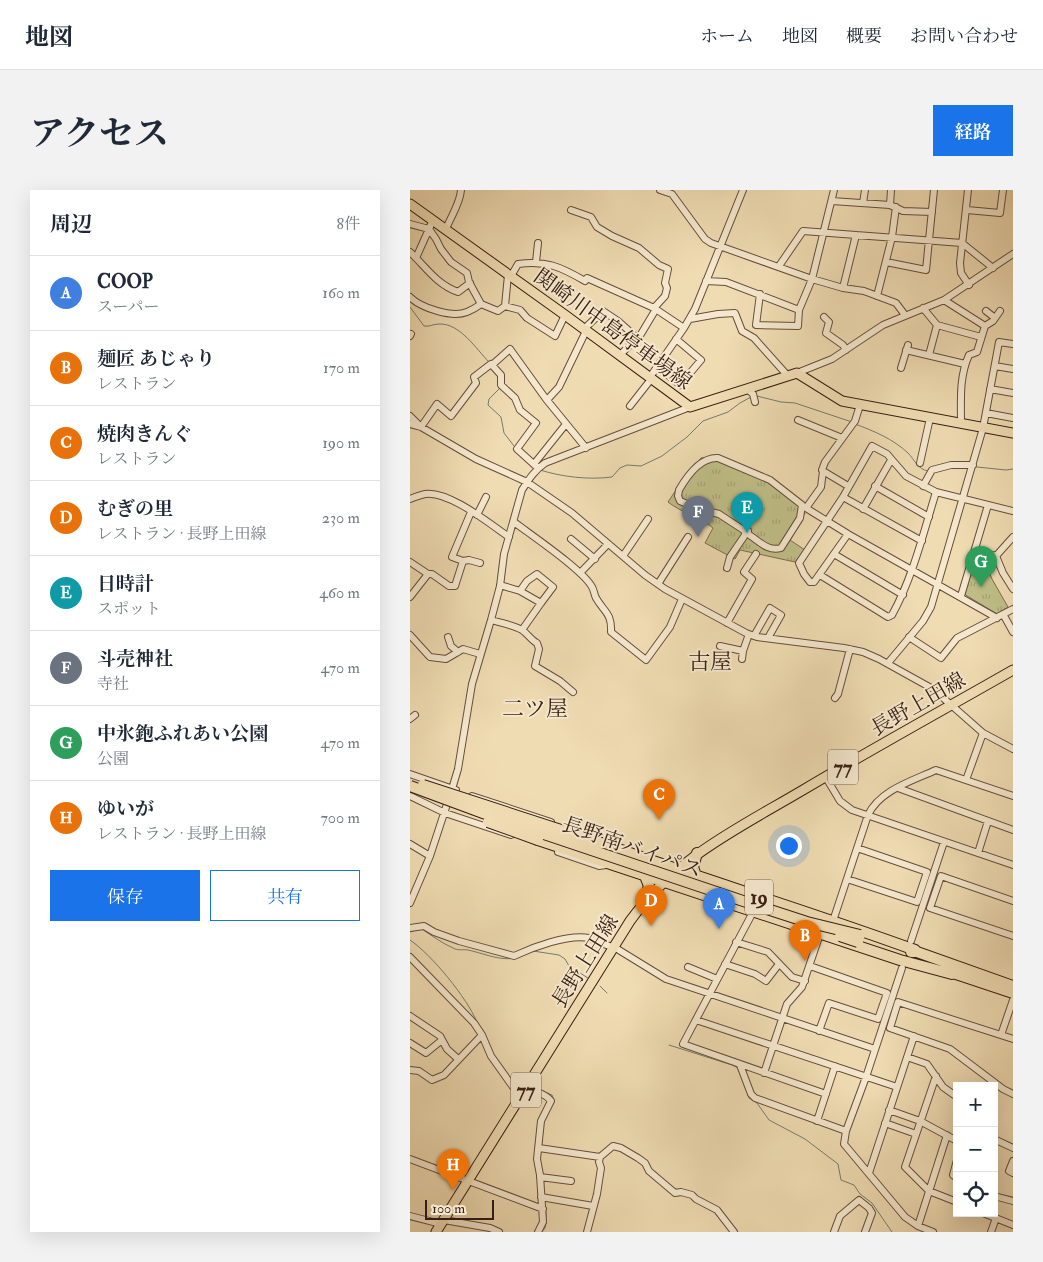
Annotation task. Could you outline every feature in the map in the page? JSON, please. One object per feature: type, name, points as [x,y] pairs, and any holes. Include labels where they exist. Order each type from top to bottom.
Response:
[{"type":"highway","name":"19","points":[[410,780],[601,842],[696,876],[833,921],[916,950],[917,952]]},
{"type":"highway","name":"19","points":[[412,791],[454,809],[614,866],[900,960],[952,974]]},
{"type":"highway","name":"長野南バイパス","points":[[412,791],[859,939],[952,974],[1013,993]]},
{"type":"highway","points":[[614,866],[629,866],[631,858],[624,851]]},
{"type":"highway","points":[[696,876],[693,867],[697,854]]},
{"type":"highway","points":[[644,901],[649,886],[645,876]]},
{"type":"highway","name":"長野南バイパス","points":[[859,939],[917,952],[1013,986]]},
{"type":"main road","name":"関崎川中島停車場線","points":[[410,204],[431,225],[446,229],[690,407],[752,396],[792,374]]},
{"type":"main road","points":[[792,374],[842,401],[1013,433]]},
{"type":"main road","name":"長野上田線","points":[[440,1225],[644,901],[676,869],[697,854],[825,776],[1013,670]]},
{"type":"street","points":[[446,229],[452,213],[460,200],[461,190]]},
{"type":"street","points":[[660,190],[672,194],[705,239],[720,247],[812,279],[843,288],[864,291],[896,303],[905,315]]},
{"type":"street","points":[[630,406],[690,319],[742,192],[734,190]]},
{"type":"street","points":[[760,294],[756,325],[798,326],[799,310],[812,279],[834,190]]},
{"type":"street","points":[[863,203],[865,190]]},
{"type":"street","points":[[877,296],[892,237],[893,206],[891,190]]},
{"type":"street","points":[[886,262],[926,270],[934,190]]},
{"type":"street","points":[[968,190],[962,242],[961,273],[969,285]]},
{"type":"street","points":[[967,210],[1000,213],[1003,190]]},
{"type":"street","points":[[832,201],[893,206],[903,211],[932,212]]},
{"type":"street","points":[[571,210],[591,217],[597,227],[639,248],[659,265],[668,269],[665,283],[667,288],[664,296],[637,338],[620,355]]},
{"type":"street","points":[[410,224],[431,225]]},
{"type":"street","points":[[416,258],[431,225]]},
{"type":"street","points":[[431,225],[436,239],[451,262],[468,273],[470,283],[482,304],[498,312],[505,306],[510,276],[518,264],[536,262],[561,267],[585,281],[587,278],[655,309],[684,328]]},
{"type":"street","points":[[779,266],[803,231],[962,242],[994,268]]},
{"type":"street","points":[[843,288],[856,235]]},
{"type":"street","points":[[536,262],[538,243]]},
{"type":"street","points":[[410,252],[432,276],[452,290],[458,292],[470,283]]},
{"type":"street","points":[[690,319],[718,314],[736,314],[742,332],[754,338],[792,374],[832,359],[883,326],[944,300],[1013,254]]},
{"type":"street","points":[[706,281],[726,282],[799,310]]},
{"type":"street","points":[[410,297],[414,301],[437,312],[462,314],[482,304]]},
{"type":"street","points":[[944,300],[985,326]]},
{"type":"street","points":[[505,306],[520,310],[527,318],[555,336],[565,315]]},
{"type":"street","points":[[923,308],[937,325],[980,337]]},
{"type":"street","points":[[547,400],[559,387],[585,330],[603,311],[618,320],[637,338]]},
{"type":"street","points":[[986,311],[995,318]]},
{"type":"street","points":[[961,423],[961,386],[965,364],[969,355],[977,352],[980,337],[985,326],[1000,312]]},
{"type":"street","points":[[828,319],[826,332],[843,345],[846,350]]},
{"type":"street","points":[[929,355],[937,325]]},
{"type":"street","points":[[831,336],[836,329]]},
{"type":"street","points":[[657,366],[680,385],[701,360],[676,339]]},
{"type":"street","points":[[888,664],[931,607],[983,428],[999,342],[1013,344]]},
{"type":"street","points":[[901,368],[907,348],[965,364]]},
{"type":"street","points":[[421,427],[437,404],[451,416],[476,383],[474,377],[492,365],[510,349],[547,400],[586,448]]},
{"type":"street","points":[[492,365],[501,375],[500,385],[515,398],[520,410],[536,423],[518,448],[536,466]]},
{"type":"street","points":[[994,366],[1013,369]]},
{"type":"street","points":[[990,389],[1013,394]]},
{"type":"street","points":[[860,405],[853,423],[825,462],[822,470],[824,471],[821,487],[804,507],[800,518],[781,548],[776,550],[770,548],[748,531],[719,514],[699,509],[680,501],[678,496],[679,490],[703,461],[718,458],[770,480],[804,507],[848,534],[1000,616],[1013,632]]},
{"type":"street","points":[[536,466],[690,407]]},
{"type":"street","points":[[986,412],[1013,418]]},
{"type":"street","points":[[410,416],[421,427],[476,460],[527,482],[572,513],[658,584],[727,623],[751,635],[863,652],[933,689],[984,733],[1013,749]]},
{"type":"street","points":[[920,463],[930,418]]},
{"type":"street","points":[[798,420],[842,438]]},
{"type":"street","points":[[410,424],[421,427]]},
{"type":"street","points":[[410,903],[430,856],[458,769],[472,684],[491,620],[500,585],[504,554],[522,490],[536,466],[566,424]]},
{"type":"street","points":[[848,534],[814,582],[810,582],[799,563],[843,497],[872,446],[887,454],[906,476],[936,492],[1013,511]]},
{"type":"street","points":[[863,509],[891,460]]},
{"type":"street","points":[[923,486],[932,470],[952,465],[973,465]]},
{"type":"street","points":[[824,471],[848,486]]},
{"type":"street","points":[[875,486],[929,517]]},
{"type":"street","points":[[820,574],[888,616],[892,615],[903,596],[913,570],[936,492]]},
{"type":"street","points":[[410,499],[427,494],[444,496],[461,504],[509,537]]},
{"type":"street","points":[[480,563],[469,560],[463,561],[452,557],[474,514],[486,497]]},
{"type":"street","points":[[843,497],[922,541]]},
{"type":"street","points":[[961,596],[988,505]]},
{"type":"street","points":[[623,556],[648,519]]},
{"type":"street","points":[[514,522],[580,573],[592,586],[596,598],[608,613],[612,621],[612,632],[646,660],[670,627],[682,598]]},
{"type":"street","points":[[727,568],[730,557],[748,531]]},
{"type":"street","points":[[996,556],[1013,536]]},
{"type":"street","points":[[658,584],[688,537]]},
{"type":"street","points":[[571,539],[595,559]]},
{"type":"street","points":[[580,573],[608,544]]},
{"type":"street","points":[[975,550],[996,556]]},
{"type":"street","points":[[727,623],[752,579],[744,572],[756,554]]},
{"type":"street","points":[[834,554],[903,596]]},
{"type":"street","points":[[996,556],[1003,573],[1013,589]]},
{"type":"street","points":[[410,562],[428,574],[432,574],[448,586],[455,586],[463,561]]},
{"type":"street","points":[[410,597],[428,574]]},
{"type":"street","points":[[520,591],[527,581],[537,574],[553,587],[522,630]]},
{"type":"street","points":[[500,585],[520,591],[541,604]]},
{"type":"street","points":[[742,659],[743,651],[751,635],[770,608],[781,615],[768,638]]},
{"type":"street","points":[[909,638],[941,658],[958,638],[1013,609]]},
{"type":"street","points":[[491,620],[522,630],[537,643],[539,649],[535,666],[560,681],[573,692]]},
{"type":"street","points":[[410,635],[430,657],[446,660],[463,649],[480,654]]},
{"type":"street","points":[[448,637],[451,646],[458,652]]},
{"type":"street","points":[[720,646],[743,651]]},
{"type":"street","points":[[835,698],[838,694],[850,649]]},
{"type":"street","points":[[966,780],[984,733]]},
{"type":"street","points":[[833,921],[868,815],[875,802],[898,788],[936,770],[1013,796]]},
{"type":"street","points":[[410,774],[617,843],[624,851]]},
{"type":"street","points":[[825,776],[840,801],[852,810],[1013,865]]},
{"type":"street","points":[[898,788],[1013,830]]},
{"type":"street","points":[[412,791],[445,813],[599,866],[614,866]]},
{"type":"street","points":[[978,853],[988,821]]},
{"type":"street","points":[[910,941],[944,842]]},
{"type":"street","points":[[410,844],[430,856]]},
{"type":"street","points":[[847,879],[916,902],[927,872],[858,848]]},
{"type":"street","points":[[1013,901],[941,876],[930,908],[1013,936]]},
{"type":"street","points":[[752,912],[683,1044],[826,1094]]},
{"type":"street","points":[[410,928],[424,926],[434,932],[460,941],[514,956],[536,946],[576,938],[590,939],[614,947],[666,980],[875,1049]]},
{"type":"street","points":[[764,1073],[787,1004],[805,981],[820,934]]},
{"type":"street","points":[[736,942],[768,952],[792,977],[805,981]]},
{"type":"street","points":[[410,957],[474,1023],[482,1035],[491,1056],[513,1087],[526,1089],[548,1097],[551,1101],[541,1121],[540,1148],[537,1159],[542,1177],[544,1222],[539,1232]]},
{"type":"street","points":[[725,964],[755,974],[766,981],[779,964]]},
{"type":"street","points":[[810,966],[887,992],[878,1019],[829,1003],[819,1031]]},
{"type":"street","points":[[688,967],[717,979]]},
{"type":"street","points":[[902,968],[846,1131],[844,1144],[905,1217],[918,1226],[933,1232]]},
{"type":"street","points":[[1001,1035],[1013,1000]]},
{"type":"street","points":[[1013,1039],[898,1002],[890,1028],[950,1049],[1003,1089],[1013,1094]]},
{"type":"street","points":[[410,1016],[440,1036],[458,1060]]},
{"type":"street","points":[[696,1020],[897,1087]]},
{"type":"street","points":[[410,1070],[419,1071],[432,1080],[444,1075],[482,1035]]},
{"type":"street","points":[[869,1173],[914,1036]]},
{"type":"street","points":[[410,1043],[426,1053],[442,1040]]},
{"type":"street","points":[[907,1057],[927,1064],[943,1087],[953,1094]]},
{"type":"street","points":[[740,1065],[751,1094],[755,1098],[846,1131]]},
{"type":"street","points":[[817,1121],[835,1066]]},
{"type":"street","points":[[936,1076],[905,1166],[929,1191],[953,1200]]},
{"type":"street","points":[[889,1110],[920,1121],[953,1139]]},
{"type":"street","points":[[885,1123],[916,1134]]},
{"type":"street","points":[[918,1226],[947,1135]]},
{"type":"street","points":[[998,1141],[1013,1148]]},
{"type":"street","points":[[587,1232],[600,1178],[600,1157],[613,1146],[634,1155],[645,1163],[649,1171],[674,1192],[692,1194],[696,1199],[717,1210],[734,1232]]},
{"type":"street","points":[[540,1148],[600,1157]]},
{"type":"street","points":[[410,1159],[543,1209]]},
{"type":"street","points":[[1013,1161],[1009,1171],[1013,1173]]},
{"type":"street","points":[[542,1177],[571,1181]]},
{"type":"street","points":[[543,1197],[593,1206]]},
{"type":"street","points":[[998,1197],[1013,1201]]},
{"type":"street","points":[[834,1232],[840,1216],[860,1200],[872,1213],[865,1232]]},
{"type":"street","points":[[410,1216],[440,1225],[490,1228],[499,1232]]},
{"type":"street","points":[[990,1232],[996,1218],[1013,1225]]},
{"type":"green space","points":[[717,456],[732,461],[805,504],[803,511],[805,513],[790,540],[805,550],[795,562],[740,550],[735,559],[705,543],[713,528],[668,502],[701,458]]},
{"type":"green space","points":[[977,553],[981,554],[992,579],[1008,607],[997,614],[964,594]]},
{"type":"waterway","points":[[410,307],[424,326],[447,325],[461,332],[489,362]]},
{"type":"waterway","points":[[499,389],[489,399],[488,405],[501,417],[504,433],[514,446]]},
{"type":"waterway","points":[[757,396],[781,402],[795,403],[852,422]]},
{"type":"waterway","points":[[540,470],[576,477],[612,477],[620,468],[627,465],[641,466],[662,456],[687,437],[703,421],[728,412],[751,397]]},
{"type":"waterway","points":[[855,424],[890,440],[908,453],[919,466],[928,471]]},
{"type":"waterway","points":[[977,467],[1013,469]]},
{"type":"waterway","points":[[422,929],[441,942],[457,949],[504,959],[511,959],[525,954]]},
{"type":"waterway","points":[[410,932],[416,930]]},
{"type":"waterway","points":[[410,940],[448,978],[465,1001],[477,1022]]},
{"type":"waterway","points":[[533,951],[559,955],[565,959],[569,966],[588,978]]},
{"type":"waterway","points":[[600,986],[607,993]]},
{"type":"waterway","points":[[479,1026],[483,1030],[489,1044]]},
{"type":"waterway","points":[[669,1045],[738,1068]]},
{"type":"waterway","points":[[492,1052],[497,1059]]},
{"type":"waterway","points":[[513,1083],[522,1085]]},
{"type":"waterway","points":[[546,1093],[552,1095],[554,1100]]},
{"type":"waterway","points":[[748,1095],[749,1098],[757,1103],[769,1120],[805,1139],[838,1164],[841,1180],[854,1185],[860,1194],[872,1203],[892,1232]]},
{"type":"waterway","points":[[546,1211],[546,1219]]},
{"type":"waterway","points":[[542,1232],[546,1223]]},
{"type":"place","name":"日時計","points":[[747,533]]},
{"type":"place","name":"斗売神社","points":[[698,537]]},
{"type":"place","name":"中氷鉋ふれあい公園","points":[[981,587]]},
{"type":"place","name":"焼肉きんぐ","points":[[659,820]]},
{"type":"place","name":"むぎの里","points":[[651,926]]},
{"type":"place","name":"COOP","points":[[719,929]]},
{"type":"place","name":"麺匠 あじゃり","points":[[805,961]]},
{"type":"place","name":"ゆいが","points":[[453,1190]]},
{"type":"district","name":"古屋","points":[[710,661]]},
{"type":"district","name":"二ツ屋","points":[[535,708]]}]
